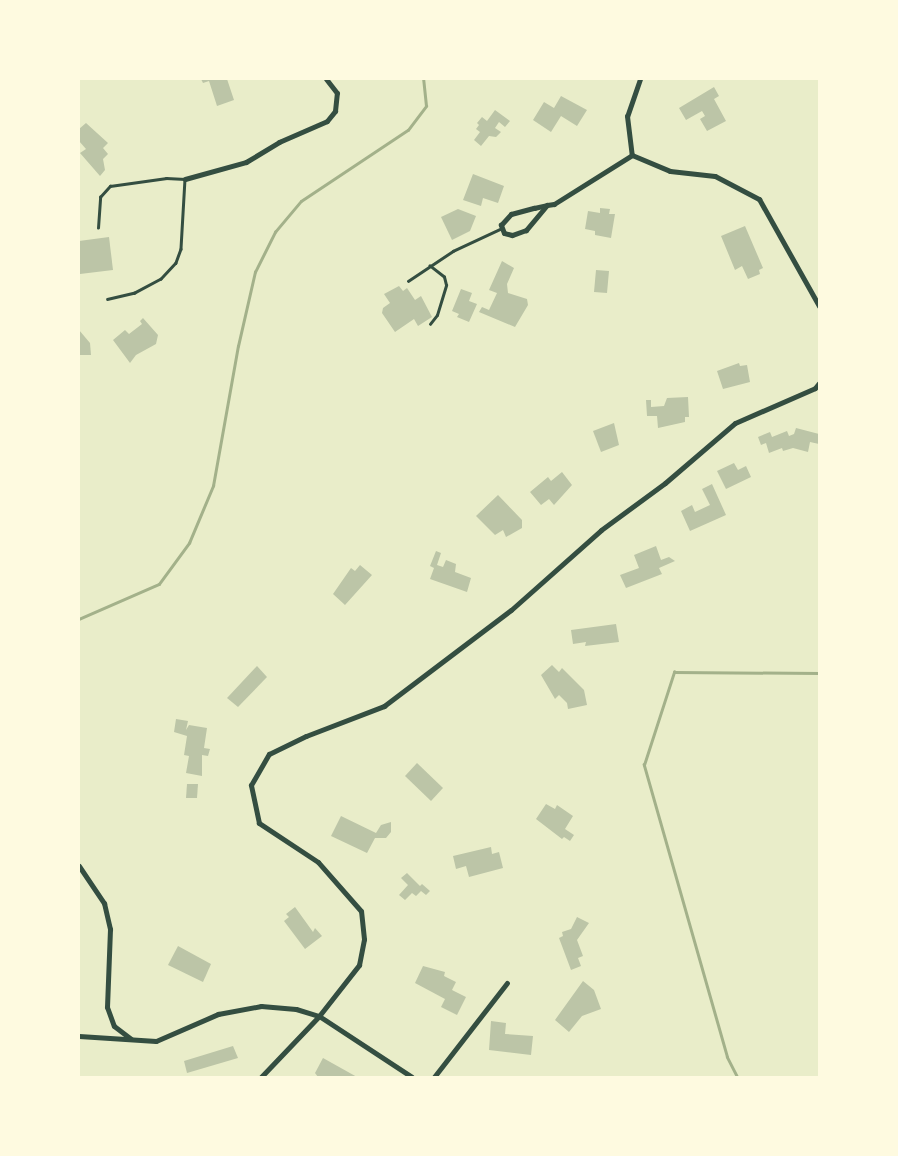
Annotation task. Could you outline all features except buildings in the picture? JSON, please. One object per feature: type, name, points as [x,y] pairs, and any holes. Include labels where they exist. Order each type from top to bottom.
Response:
[{"type":"street","points":[[185,179],[246,162],[279,142],[327,121],[335,111],[337,93],[326,79]]},
{"type":"street","points":[[632,155],[627,116],[640,79]]},
{"type":"street","points":[[547,205],[526,230],[512,235],[504,233],[503,220],[511,214],[547,205],[632,155]]},
{"type":"street","points":[[632,155],[670,171],[715,176],[759,199],[819,306]]},
{"type":"street","points":[[261,1077],[319,1016],[359,965],[364,939],[361,911],[318,862],[259,823],[251,785],[269,754],[306,736],[384,706],[511,610],[601,530],[665,483],[735,423],[815,388],[819,383]]},
{"type":"street","points":[[79,866],[104,903],[110,929],[107,1007],[114,1026],[131,1039]]},
{"type":"street","points":[[434,1077],[507,983]]},
{"type":"street","points":[[79,1036],[156,1041],[218,1014],[261,1006],[296,1009],[319,1016],[412,1077]]},
{"type":"lane","points":[[98,228],[100,197],[110,186],[185,179],[181,249],[176,264],[161,279],[135,293],[108,299]]},
{"type":"lane","points":[[408,281],[453,251],[502,228]]},
{"type":"lane","points":[[430,266],[446,281],[437,315],[430,324]]},
{"type":"waterway","points":[[79,619],[159,584],[189,543],[213,486],[238,346],[255,272],[275,232],[301,201],[408,130],[426,106],[423,79]]},
{"type":"waterway","points":[[737,1077],[727,1057],[644,765],[674,672],[819,673]]}]
